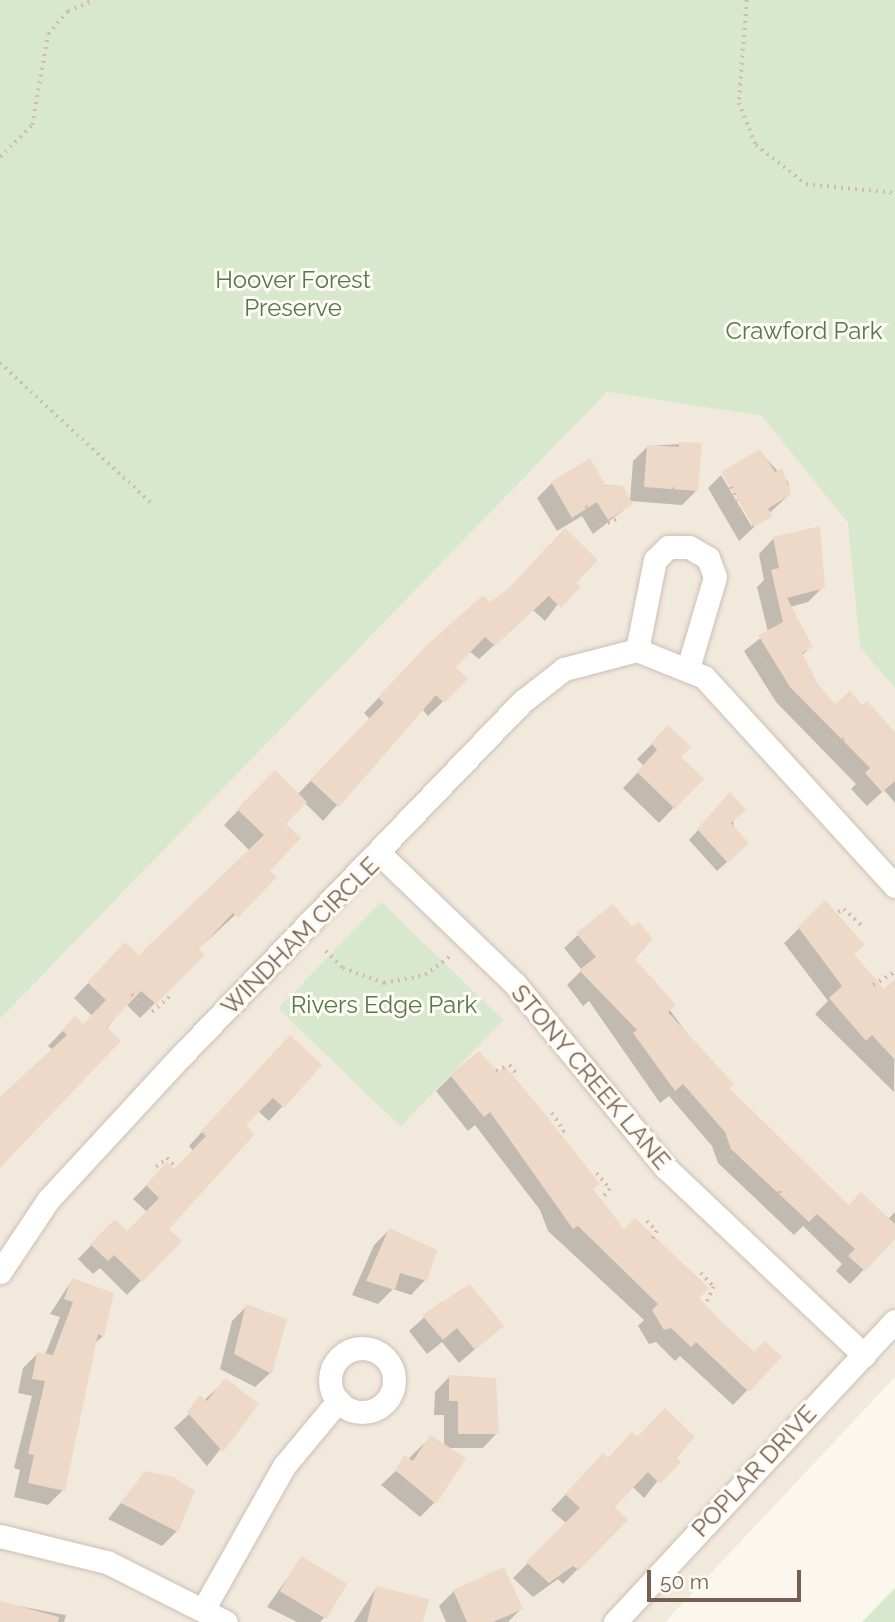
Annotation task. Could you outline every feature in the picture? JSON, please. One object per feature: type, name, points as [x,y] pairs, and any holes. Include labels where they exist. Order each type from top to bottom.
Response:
[{"type":"street","points":[[688,668],[715,577],[708,558],[689,547],[668,547],[655,560],[637,650],[688,668],[726,698],[895,886]]},
{"type":"street","name":"WINDHAM CIRCLE","points":[[0,1272],[48,1200],[381,855],[540,685],[586,660],[637,650]]},
{"type":"street","name":"STONY CREEK LANE","points":[[381,855],[515,985],[665,1167],[864,1355]]},
{"type":"street","name":"POPLAR DRIVE","points":[[615,1622],[895,1321]]},
{"type":"street","points":[[204,1608],[284,1466],[338,1401]]},
{"type":"street","points":[[0,1536],[107,1562],[204,1608],[226,1622]]},
{"type":"path","points":[[0,157],[32,125],[48,34],[68,11],[94,0]]},
{"type":"path","points":[[747,0],[748,23],[741,63],[744,122],[780,170],[806,184],[895,194]]},
{"type":"path","points":[[0,363],[150,502]]},
{"type":"path","points":[[732,487],[742,518]]},
{"type":"path","points":[[671,489],[688,495]]},
{"type":"path","points":[[586,506],[601,525],[621,517]]},
{"type":"path","points":[[768,585],[765,561],[776,554]]},
{"type":"path","points":[[768,650],[762,657],[772,678]]},
{"type":"path","points":[[818,724],[836,743],[848,737]]},
{"type":"path","points":[[838,912],[844,909],[863,927]]},
{"type":"path","points":[[326,951],[343,968],[384,983],[416,978],[449,957]]},
{"type":"path","points":[[873,985],[895,972]]},
{"type":"path","points":[[132,994],[152,1012],[171,995]]},
{"type":"path","points":[[496,1071],[510,1065],[518,1076]]},
{"type":"path","points":[[664,1086],[676,1098],[692,1094]]},
{"type":"path","points":[[552,1113],[564,1131],[560,1138]]},
{"type":"path","points":[[724,1137],[735,1165]]},
{"type":"path","points":[[156,1167],[167,1158],[176,1167]]},
{"type":"path","points":[[597,1173],[610,1189],[601,1200]]},
{"type":"path","points":[[780,1191],[778,1203],[792,1218]]},
{"type":"path","points":[[647,1221],[657,1231],[653,1239]]},
{"type":"path","points":[[701,1273],[715,1287],[706,1304]]},
{"type":"shaded area","points":[[607,392],[793,421],[870,510],[895,649],[895,1377],[665,1622],[0,1622],[0,1019]]},
{"type":"green space","name":"Hoover Forest Preserve","points":[[0,0],[895,0],[895,688],[860,647],[848,523],[762,416],[607,392],[0,1019]]},
{"type":"green space","name":"Rivers Edge Park","points":[[381,902],[503,1020],[400,1127],[278,1008]]},
{"type":"green space","points":[[895,1588],[895,1622],[862,1622]]},
{"type":"building","points":[[679,442],[702,443],[698,491],[644,487],[647,445],[679,447]]},
{"type":"building","points":[[760,449],[775,472],[782,468],[791,494],[768,509],[773,516],[754,527],[721,472]]},
{"type":"building","points":[[590,458],[606,486],[623,486],[633,504],[608,520],[597,502],[572,518],[551,482]]},
{"type":"building","points":[[820,526],[825,588],[787,598],[813,647],[802,653],[818,684],[835,704],[850,691],[862,705],[867,701],[895,732],[895,781],[882,792],[865,773],[870,768],[790,687],[758,635],[783,622],[771,570],[779,568],[773,537]]},
{"type":"building","points":[[565,528],[598,560],[576,583],[581,587],[561,608],[549,596],[495,646],[485,637],[456,667],[468,679],[444,703],[436,695],[339,807],[310,780],[384,703],[378,697],[428,644],[483,595],[490,602],[509,588]]},
{"type":"building","points":[[668,725],[691,747],[681,757],[704,779],[675,809],[637,772],[657,750],[651,743]]},
{"type":"building","points":[[275,770],[307,802],[286,824],[301,838],[270,871],[277,877],[238,918],[233,913],[199,949],[205,955],[156,1004],[141,991],[107,1027],[121,1041],[0,1168],[0,1097],[67,1035],[62,1030],[75,1016],[83,1024],[106,1000],[87,982],[125,942],[139,955],[264,835],[237,809]]},
{"type":"building","points":[[730,792],[746,810],[731,823],[749,843],[728,863],[697,829]]},
{"type":"building","points":[[825,900],[865,945],[854,954],[884,989],[895,979],[895,1060],[872,1035],[866,1041],[829,998],[842,986],[798,927]]},
{"type":"building","points":[[613,904],[632,927],[639,922],[653,939],[635,959],[676,1005],[668,1012],[734,1084],[729,1088],[849,1205],[861,1192],[895,1224],[895,1239],[865,1271],[848,1256],[855,1249],[817,1214],[809,1222],[731,1149],[725,1132],[683,1084],[675,1091],[633,1033],[637,1030],[579,970],[596,957],[576,933]]},
{"type":"building","points":[[290,1035],[322,1065],[284,1108],[273,1098],[246,1125],[255,1134],[169,1229],[182,1241],[142,1282],[114,1255],[108,1261],[90,1244],[115,1219],[127,1231],[159,1198],[146,1185],[167,1162],[174,1169],[206,1136],[201,1131]]},
{"type":"building","points":[[479,1051],[498,1072],[505,1066],[541,1109],[600,1184],[593,1189],[624,1229],[635,1218],[709,1288],[699,1298],[718,1318],[754,1352],[765,1341],[782,1357],[749,1392],[696,1342],[691,1347],[671,1328],[664,1330],[652,1310],[658,1304],[578,1226],[573,1229],[490,1112],[484,1117],[450,1075]]},
{"type":"building","points":[[389,1228],[437,1250],[427,1281],[400,1273],[395,1290],[366,1281]]},
{"type":"building","points":[[72,1278],[114,1293],[104,1337],[98,1334],[65,1491],[28,1483],[34,1455],[28,1454],[45,1381],[32,1379],[37,1352],[53,1355],[73,1302],[64,1299]]},
{"type":"building","points":[[470,1284],[504,1326],[475,1350],[457,1328],[443,1340],[422,1315]]},
{"type":"building","points":[[246,1304],[287,1319],[272,1374],[234,1354]]},
{"type":"building","points":[[449,1375],[496,1378],[499,1434],[458,1434],[458,1401],[449,1401]]},
{"type":"building","points":[[225,1378],[259,1404],[223,1452],[187,1412],[200,1395],[207,1401]]},
{"type":"building","points":[[665,1408],[695,1437],[676,1457],[681,1462],[660,1484],[648,1472],[615,1507],[628,1520],[579,1570],[573,1566],[549,1583],[526,1562],[580,1508],[565,1494],[603,1453],[608,1458],[632,1432],[637,1437]]},
{"type":"building","points":[[430,1435],[466,1458],[436,1504],[395,1470],[404,1455],[413,1461]]},
{"type":"building","points":[[145,1471],[174,1477],[195,1491],[178,1532],[121,1503]]},
{"type":"building","points":[[301,1556],[347,1584],[326,1619],[280,1591]]},
{"type":"building","points":[[504,1567],[523,1609],[493,1622],[467,1622],[453,1590]]},
{"type":"building","points":[[376,1586],[429,1599],[423,1622],[367,1622]]},
{"type":"building","points":[[0,1601],[59,1617],[58,1622],[0,1622]]},
{"type":"park label","name":"Crawford Park","points":[[804,331]]}]
